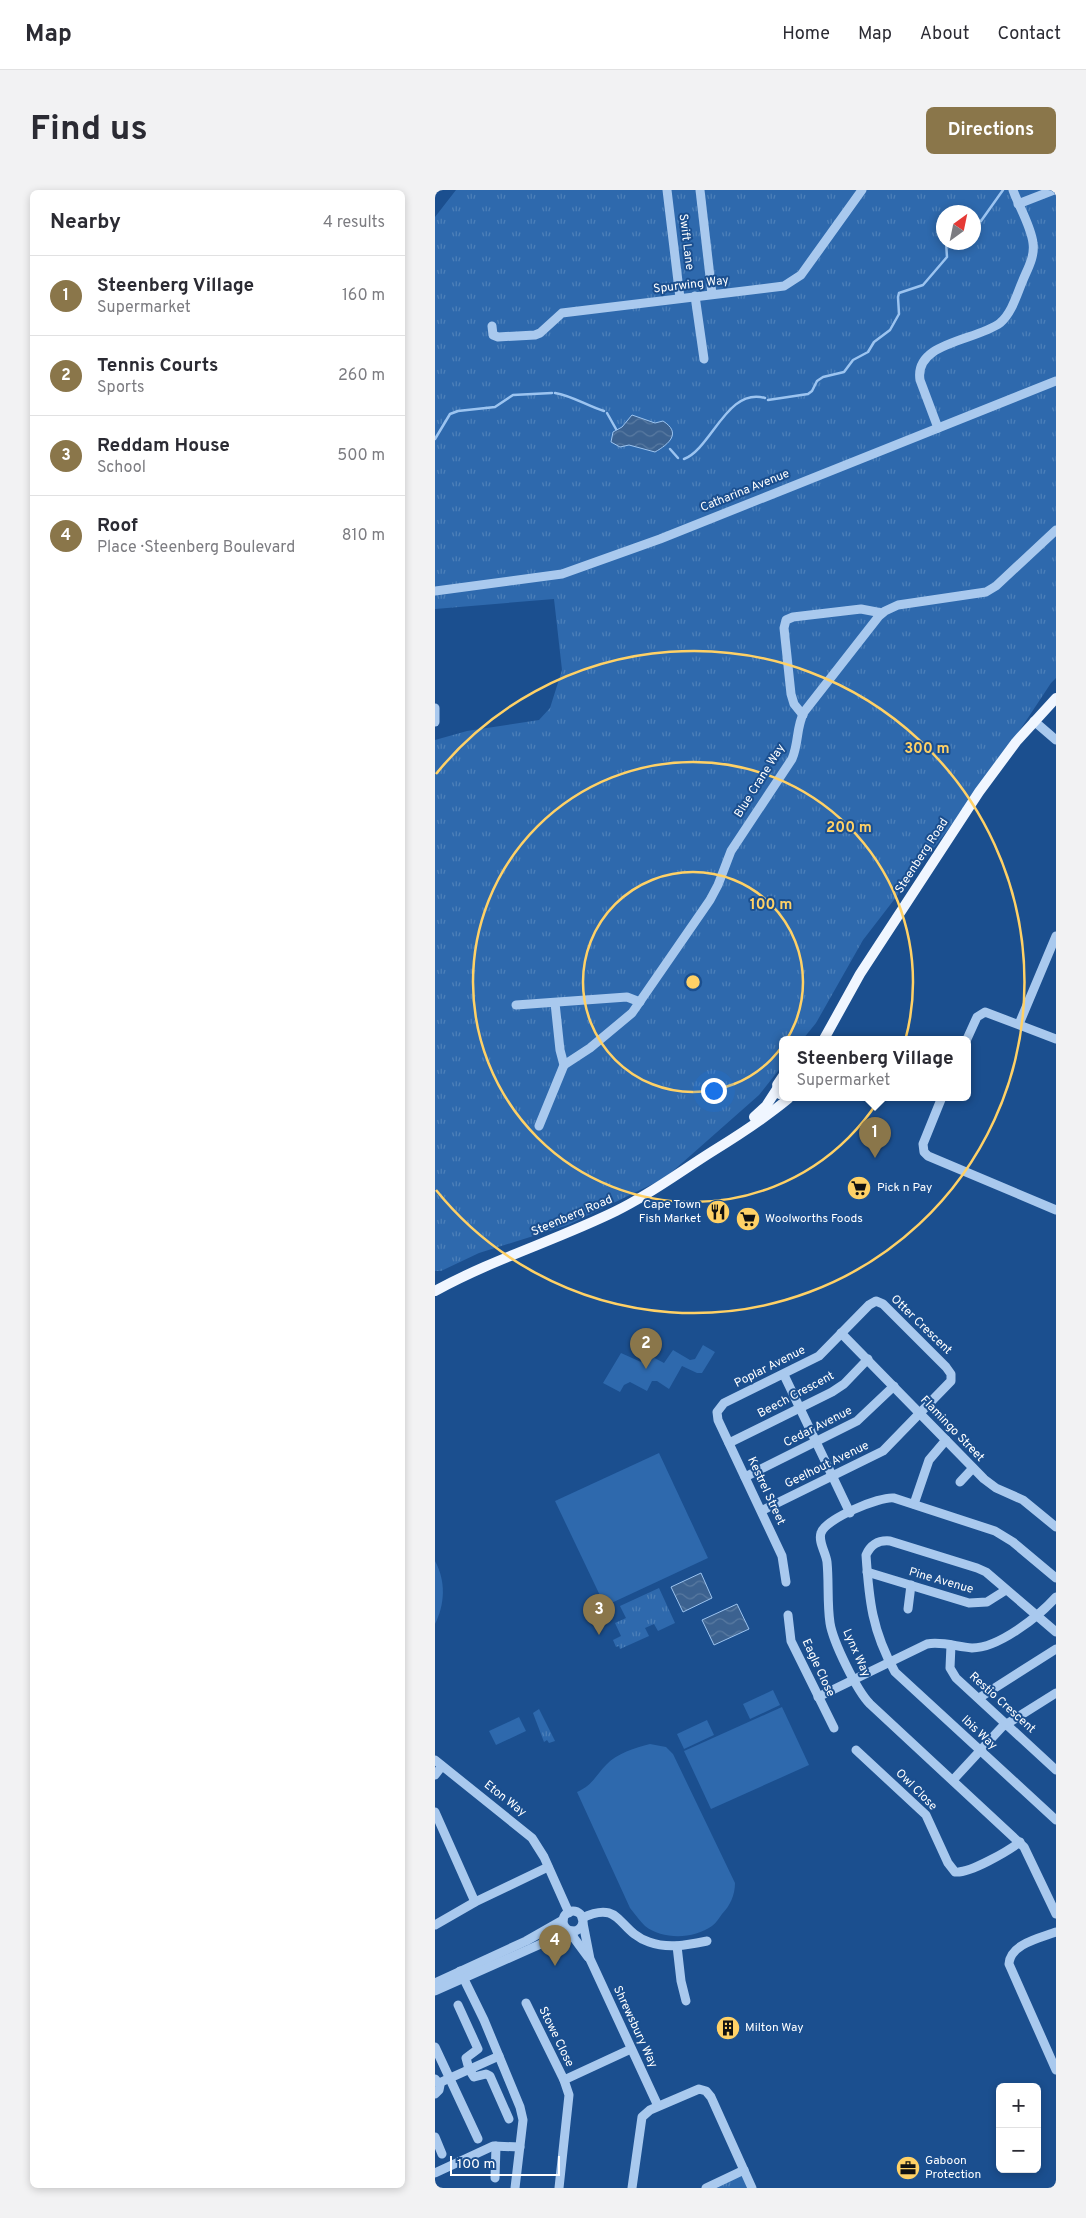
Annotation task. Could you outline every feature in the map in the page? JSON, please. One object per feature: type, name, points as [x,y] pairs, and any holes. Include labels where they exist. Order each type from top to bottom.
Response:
[{"type":"main road","name":"Steenberg Road","points":[[826,1036],[860,974],[979,792],[998,765],[1034,721],[1056,698]]},
{"type":"main road","name":"Steenberg Road","points":[[713,1151],[724,1139],[779,1100]]},
{"type":"main road","name":"Steenberg Road","points":[[435,1291],[469,1273],[616,1211],[668,1181],[778,1108],[782,1101]]},
{"type":"street","name":"Swift Lane","points":[[667,190],[680,298]]},
{"type":"street","points":[[700,190],[711,294]]},
{"type":"street","name":"Spurwing Way","points":[[491,326],[493,335],[498,337],[535,335],[540,333],[562,313],[784,286],[798,278],[862,190]]},
{"type":"street","points":[[938,428],[920,380],[921,367],[930,352],[985,331],[1000,323],[1006,316],[1021,285],[1033,251],[1033,242],[1013,190]]},
{"type":"street","points":[[1018,204],[1054,190]]},
{"type":"street","points":[[695,296],[704,359]]},
{"type":"street","name":"Catharina Avenue","points":[[435,591],[562,574],[660,539],[1056,382]]},
{"type":"street","name":"Blue Crane Way","points":[[564,1065],[622,1022],[640,1002],[710,900],[731,851],[792,758],[796,748],[797,727],[803,715],[882,614],[898,605],[965,597],[987,592],[996,586],[1056,530]]},
{"type":"street","points":[[803,715],[794,704],[791,694],[784,628],[786,620],[793,617],[861,609],[882,614]]},
{"type":"street","points":[[435,708],[435,722]]},
{"type":"street","points":[[1034,721],[1056,740]]},
{"type":"street","points":[[1019,1024],[1056,936]]},
{"type":"street","points":[[516,1005],[627,997],[640,1002]]},
{"type":"street","points":[[539,1126],[564,1065],[560,1050],[555,1003]]},
{"type":"street","points":[[968,1036],[974,1022],[982,1013],[989,1012],[1056,1039]]},
{"type":"street","points":[[940,1101],[923,1144],[924,1152],[928,1156],[1056,1210]]},
{"type":"street","name":"Poplar Avenue","points":[[717,1412],[725,1403],[785,1375],[819,1356],[869,1305],[876,1302]]},
{"type":"street","name":"Otter Crescent","points":[[876,1302],[883,1304],[951,1374],[951,1381],[948,1385],[920,1414]]},
{"type":"street","name":"Flamingo Street","points":[[841,1333],[989,1483],[1023,1500],[1056,1527]]},
{"type":"street","name":"Beech Crescent","points":[[729,1443],[839,1388],[868,1360]]},
{"type":"street","points":[[785,1375],[850,1513]]},
{"type":"street","name":"Cedar Avenue","points":[[745,1477],[862,1418],[894,1386]]},
{"type":"street","name":"Kestrel Street","points":[[717,1412],[718,1420],[783,1556],[786,1582]]},
{"type":"street","name":"Geelhout Avenue","points":[[761,1511],[883,1450],[920,1414]]},
{"type":"street","points":[[914,1504],[929,1460],[946,1440]]},
{"type":"street","points":[[960,1482],[973,1468]]},
{"type":"street","name":"Lynx Way","points":[[1056,1578],[1013,1542],[995,1531],[894,1498],[883,1498],[827,1524],[822,1530],[820,1537],[827,1563],[831,1627],[860,1692],[870,1704],[1020,1842],[1028,1852],[1056,1914]]},
{"type":"street","name":"Ibis Way","points":[[1037,1615],[977,1568],[890,1540],[878,1541],[868,1550],[866,1555],[870,1611],[889,1662],[898,1676],[1056,1820]]},
{"type":"street","name":"Pine Avenue","points":[[867,1572],[962,1602],[976,1604],[987,1602],[1006,1590]]},
{"type":"street","points":[[908,1609],[911,1585]]},
{"type":"street","points":[[818,1697],[927,1644],[939,1643],[974,1648],[990,1645],[1037,1615],[1056,1597]]},
{"type":"street","name":"Eagle Close","points":[[788,1615],[791,1641],[834,1728]]},
{"type":"street","points":[[1037,1615],[1056,1632]]},
{"type":"street","name":"Restio Crescent","points":[[951,1645],[950,1664],[952,1672],[1056,1770]]},
{"type":"street","points":[[979,1698],[1056,1649]]},
{"type":"street","points":[[953,1780],[1007,1723],[1056,1693]]},
{"type":"street","name":"Owl Close","points":[[856,1750],[926,1815],[948,1863],[955,1872],[964,1871],[1002,1855],[1020,1842]]},
{"type":"street","points":[[435,1775],[439,1763]]},
{"type":"street","name":"Eton Way","points":[[439,1763],[525,1831],[537,1845],[548,1867],[566,1916]]},
{"type":"street","points":[[435,1812],[475,1902]]},
{"type":"street","points":[[435,1925],[475,1902],[548,1867]]},
{"type":"street","points":[[435,1983],[462,1974],[542,1938],[579,1929],[582,1921],[596,1912],[605,1911],[613,1915],[641,1938],[657,1944],[677,1946],[707,1941]]},
{"type":"street","points":[[542,1938],[566,1916],[575,1912],[582,1921],[590,1959]]},
{"type":"street","points":[[566,1916],[564,1926],[571,1931],[590,1959]]},
{"type":"street","points":[[1056,1932],[1015,1950],[1010,1956],[1009,1964],[1056,2070]]},
{"type":"street","points":[[677,1946],[681,1981],[686,2001]]},
{"type":"street","name":"Shrewsbury Way","points":[[590,1959],[658,2106]]},
{"type":"street","points":[[435,1991],[462,1974]]},
{"type":"street","points":[[462,1974],[485,2020],[522,2113],[515,2188]]},
{"type":"street","name":"Stowe Close","points":[[526,2003],[564,2080],[569,2099],[559,2188]]},
{"type":"street","points":[[458,2005],[478,2049],[466,2058],[469,2069],[475,2077],[486,2074],[490,2076],[509,2119]]},
{"type":"street","points":[[435,2047],[478,2138]]},
{"type":"street","points":[[564,2080],[631,2049]]},
{"type":"street","points":[[435,2094],[440,2088],[437,2081],[449,2078],[499,2056]]},
{"type":"street","points":[[632,2188],[640,2121],[646,2112],[696,2090],[706,2091],[711,2097],[752,2188]]},
{"type":"street","points":[[435,2137],[443,2154]]},
{"type":"street","points":[[435,2173],[496,2146],[520,2147]]},
{"type":"street","points":[[495,2178],[496,2146]]},
{"type":"street","points":[[706,2188],[744,2170]]},
{"type":"green space","points":[[456,190],[1056,190],[1056,678],[991,774],[863,940],[816,1023],[805,1036],[779,1036],[779,1070],[759,1095],[665,1178],[568,1225],[479,1253],[441,1271],[435,1271],[435,740],[467,731],[539,720],[550,708],[562,670],[554,599],[435,609],[435,217]]},
{"type":"green space","points":[[703,1345],[715,1352],[702,1373],[697,1373],[682,1366],[669,1389],[657,1381],[652,1381],[647,1391],[630,1382],[624,1385],[620,1392],[603,1383],[621,1353],[641,1362],[647,1354],[664,1363],[673,1350],[690,1360],[695,1359]]},
{"type":"green space","points":[[659,1453],[708,1558],[605,1606],[555,1501]]},
{"type":"green space","points":[[435,1561],[441,1576],[443,1592],[441,1609],[435,1624]]},
{"type":"green space","points":[[659,1588],[675,1623],[658,1631],[654,1624],[645,1628],[649,1636],[620,1649],[619,1646],[616,1647],[613,1640],[621,1636],[615,1623],[626,1618],[620,1606]]},
{"type":"green space","points":[[773,1690],[780,1705],[750,1719],[743,1704]]},
{"type":"green space","points":[[782,1707],[809,1765],[711,1809],[684,1751]]},
{"type":"green space","points":[[539,1709],[555,1741],[549,1743],[547,1740],[544,1742],[533,1713]]},
{"type":"green space","points":[[519,1717],[526,1731],[496,1745],[489,1731]]},
{"type":"green space","points":[[707,1720],[714,1735],[684,1749],[677,1734]]},
{"type":"green space","points":[[650,1744],[666,1747],[673,1754],[735,1883],[730,1904],[715,1923],[705,1930],[688,1935],[669,1936],[652,1931],[645,1926],[630,1908],[577,1792],[590,1783],[615,1757],[632,1749]]},
{"type":"green space","points":[[744,2170],[752,2188],[706,2188]]},
{"type":"water","points":[[632,415],[655,423],[663,421],[669,425],[673,434],[669,442],[655,452],[629,445],[620,447],[611,442],[613,432],[622,427]]},
{"type":"water","points":[[701,1573],[712,1598],[683,1612],[671,1587]]},
{"type":"water","points":[[737,1604],[749,1629],[714,1645],[702,1620]]},
{"type":"waterway","points":[[981,221],[1003,190]]},
{"type":"waterway","points":[[768,400],[808,394],[812,391],[817,381],[823,377],[844,372],[853,360],[868,352],[874,342],[890,330],[899,314],[899,293],[923,285],[947,257],[947,250]]},
{"type":"waterway","points":[[435,439],[450,414],[458,411],[495,407],[513,395],[552,393]]},
{"type":"waterway","points":[[555,393],[568,396],[604,411]]},
{"type":"waterway","points":[[684,459],[694,453],[721,420],[740,401],[752,397],[765,398]]},
{"type":"waterway","points":[[607,413],[616,429]]},
{"type":"waterway","points":[[670,449],[678,458]]},
{"type":"place","name":"Steenberg Village","points":[[875,1158]]},
{"type":"place","name":"Pick n Pay","points":[[859,1188]]},
{"type":"place","name":"Cape Town Fish Market","points":[[718,1212]]},
{"type":"place","name":"Woolworths Foods","points":[[748,1219]]},
{"type":"place","name":"Tennis Courts","points":[[646,1369]]},
{"type":"place","name":"Reddam House","points":[[599,1635]]},
{"type":"place","name":"Roof","points":[[555,1966]]},
{"type":"place","name":"Milton Way","points":[[728,2028]]},
{"type":"place","name":"Gaboon Protection","points":[[908,2168]]}]
